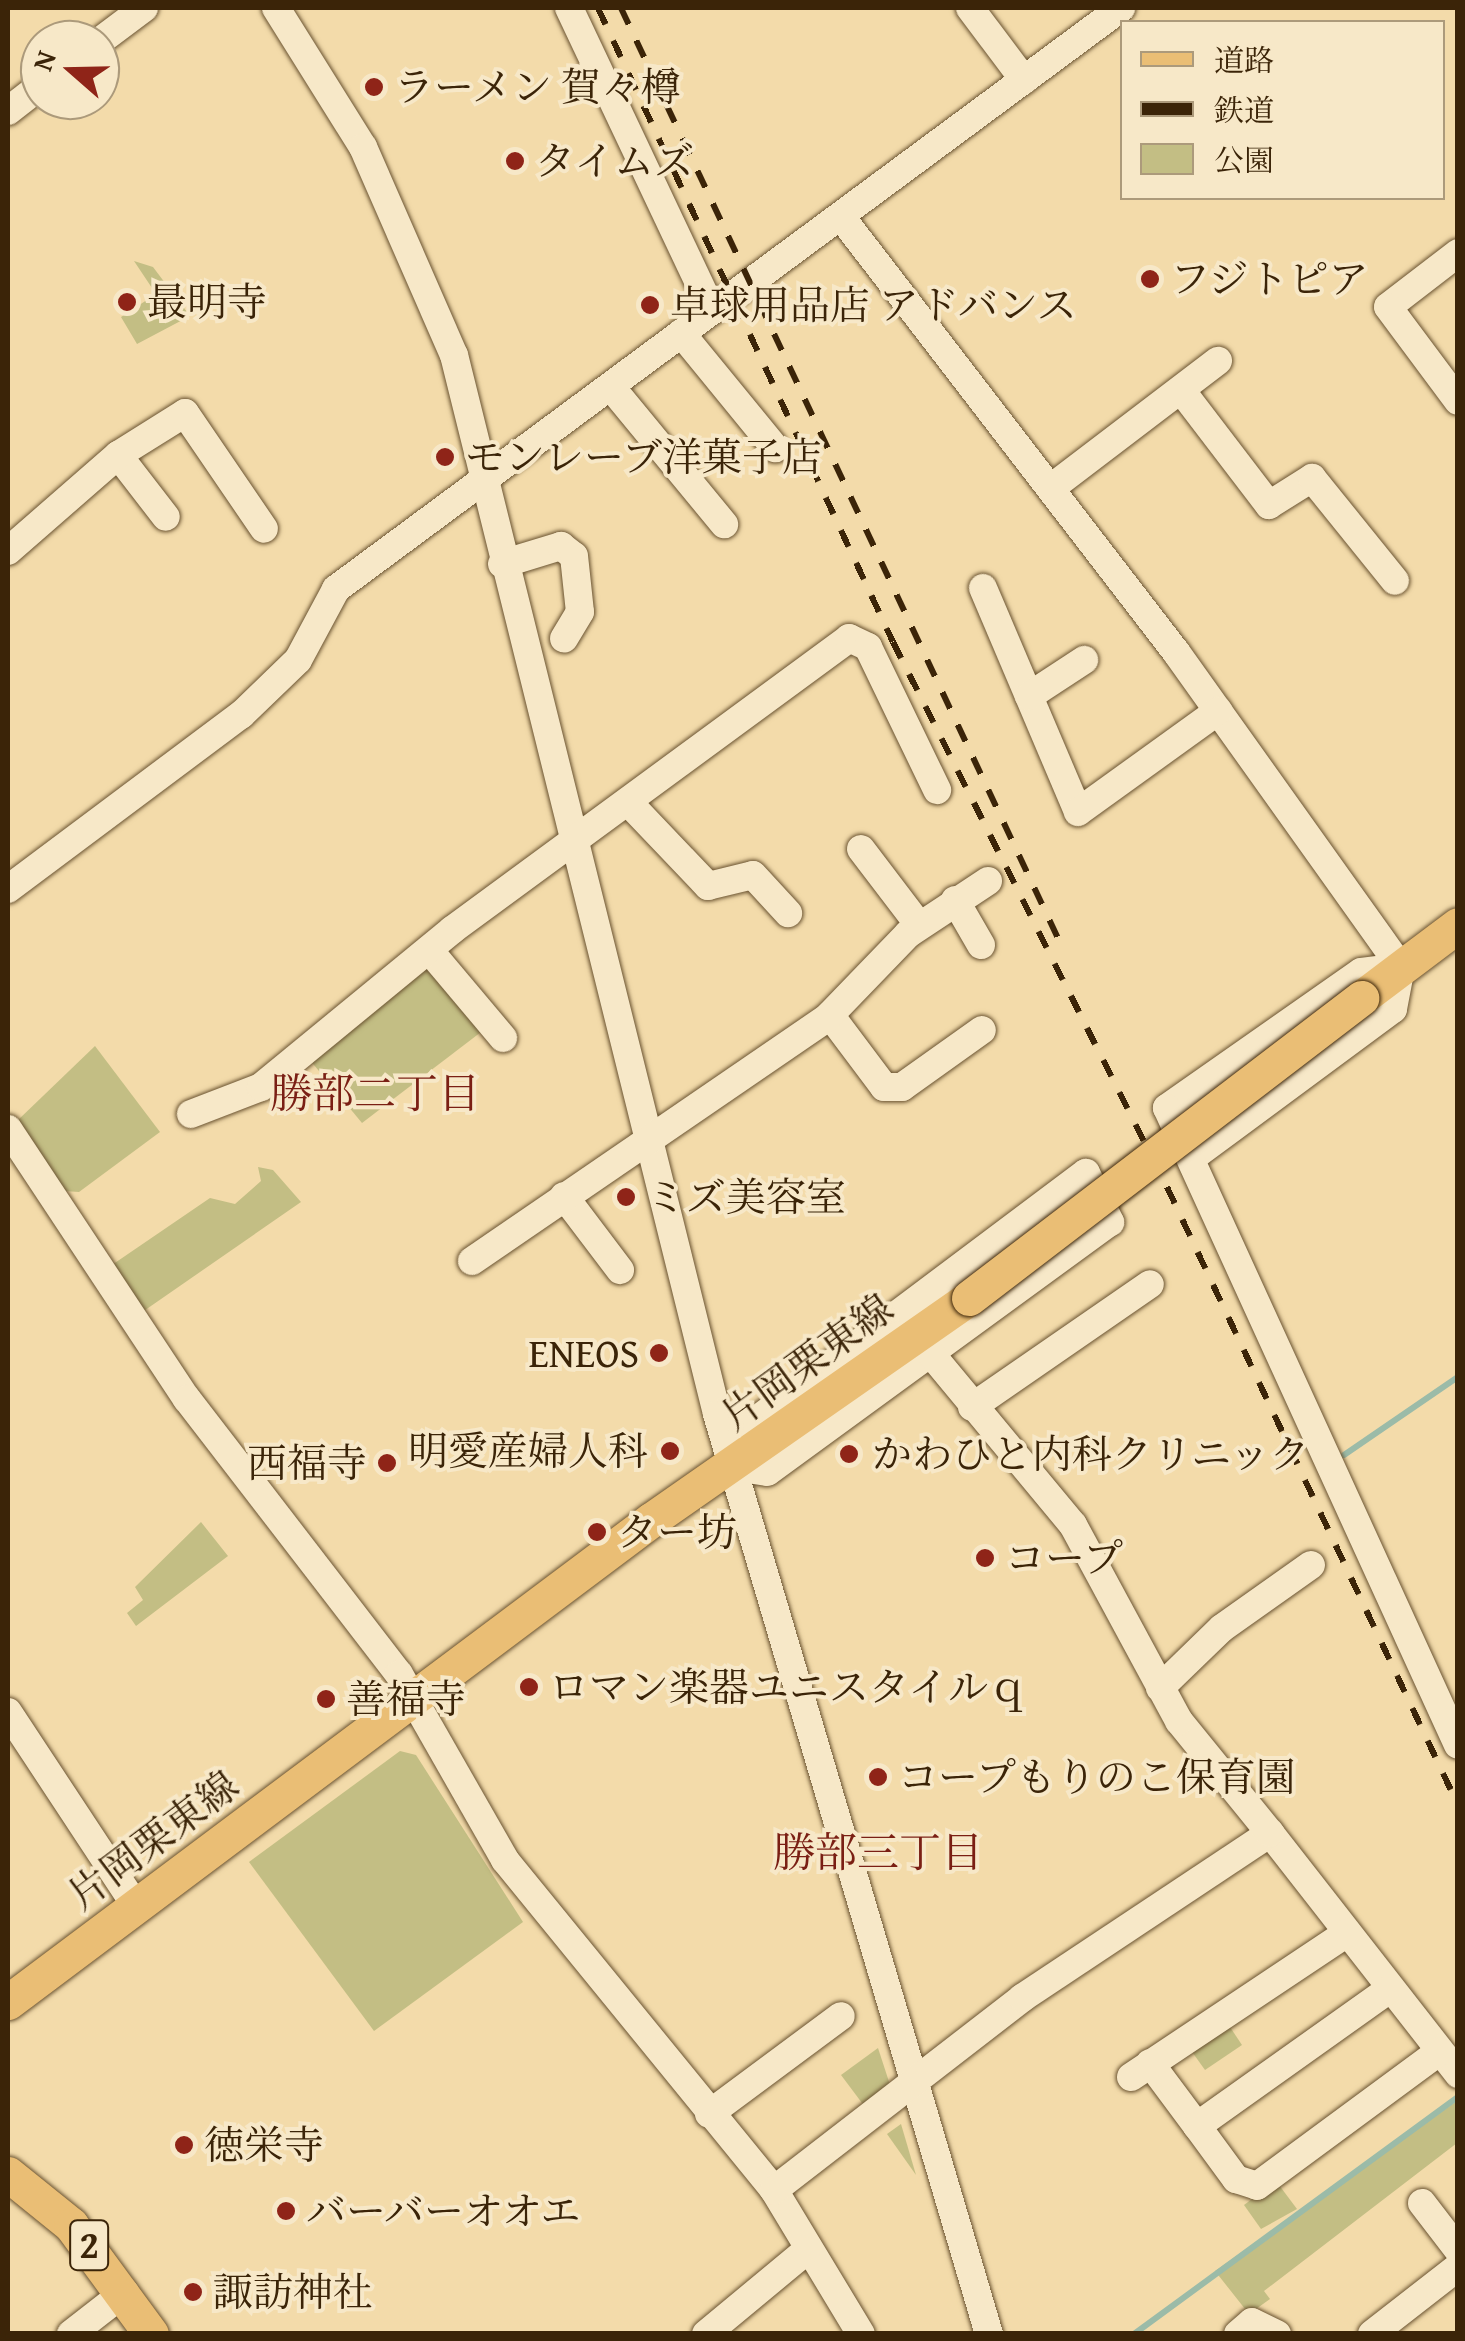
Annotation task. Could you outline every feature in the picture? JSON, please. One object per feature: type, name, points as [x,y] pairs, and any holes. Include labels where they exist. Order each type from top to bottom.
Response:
[{"type":"main road","name":"片岡栗東線","points":[[8,2002],[411,1700],[970,1298],[1458,924]]},
{"type":"main road","name":"2","points":[[8,2174],[71,2225],[125,2292],[151,2334]]},
{"type":"street","points":[[120,26],[144,8]]},
{"type":"street","points":[[276,8],[399,222],[454,355],[482,486],[734,1468],[989,2334]]},
{"type":"street","points":[[569,8],[712,310]]},
{"type":"street","points":[[970,8],[1024,80]]},
{"type":"street","points":[[8,889],[241,715],[298,660],[336,590],[482,486],[681,333],[1122,8]]},
{"type":"street","points":[[842,218],[1218,711],[1401,966],[1392,1009],[1193,1157]]},
{"type":"street","points":[[1453,386],[1388,307],[1458,253]]},
{"type":"street","points":[[681,333],[775,448]]},
{"type":"street","points":[[1050,488],[1218,361]]},
{"type":"street","points":[[611,386],[724,524]]},
{"type":"street","points":[[1182,390],[1269,504],[1312,478],[1394,581]]},
{"type":"street","points":[[8,551],[118,454],[185,412],[264,529]]},
{"type":"street","points":[[118,454],[166,518]]},
{"type":"street","points":[[502,564],[560,546],[574,556],[580,612],[564,639]]},
{"type":"street","points":[[984,588],[1078,812],[1218,711]]},
{"type":"street","points":[[192,1114],[260,1087],[429,950],[849,638],[868,647],[937,790]]},
{"type":"street","points":[[1029,696],[1084,660]]},
{"type":"street","points":[[628,802],[708,886],[754,874],[788,913]]},
{"type":"street","points":[[861,849],[920,925]]},
{"type":"street","points":[[472,1262],[830,1016],[920,925],[988,880]]},
{"type":"street","points":[[955,900],[982,945]]},
{"type":"street","points":[[429,950],[503,1038]]},
{"type":"street","points":[[1401,966],[1361,972],[1167,1108],[1193,1157],[1458,1744]]},
{"type":"street","points":[[830,1016],[884,1087],[902,1087],[982,1030]]},
{"type":"street","points":[[8,1129],[176,1384],[411,1700],[505,1860],[774,2190],[806,2252],[862,2334]]},
{"type":"street","points":[[1086,1173],[1110,1222],[767,1472],[734,1468],[742,1431],[1086,1173]]},
{"type":"street","points":[[564,1196],[620,1270]]},
{"type":"street","points":[[990,1243],[1022,1286]]},
{"type":"street","points":[[972,1407],[1150,1284]]},
{"type":"street","points":[[930,1353],[1073,1526],[1160,1688],[1226,1787],[1270,1833],[1458,2074]]},
{"type":"street","points":[[1160,1688],[1222,1628],[1311,1565]]},
{"type":"street","points":[[12,1729],[136,1906]]},
{"type":"street","points":[[774,2190],[1022,1998],[1270,1833]]},
{"type":"street","points":[[1347,1933],[1140,2070],[1197,2126],[1236,2179],[1257,2186],[1440,2051]]},
{"type":"street","points":[[1197,2126],[1390,1990]]},
{"type":"street","points":[[709,2114],[840,2016]]},
{"type":"street","points":[[1422,2203],[1458,2250]]},
{"type":"street","points":[[706,2334],[806,2252]]},
{"type":"street","points":[[1372,2334],[1458,2267]]},
{"type":"street","points":[[71,2334],[125,2292]]},
{"type":"street","points":[[1238,2334],[1252,2322],[1277,2334]]},
{"type":"green space","points":[[134,261],[153,267],[190,316],[137,344],[121,317],[156,294]]},
{"type":"green space","points":[[424,967],[485,1029],[362,1123],[309,1059]]},
{"type":"green space","points":[[95,1046],[160,1132],[79,1192],[64,1191],[17,1121]]},
{"type":"green space","points":[[258,1167],[273,1170],[301,1202],[138,1315],[106,1269],[210,1198],[235,1204],[261,1181]]},
{"type":"green space","points":[[201,1522],[228,1556],[136,1626],[127,1613],[143,1600],[135,1587]]},
{"type":"green space","points":[[400,1751],[416,1755],[523,1922],[374,2031],[249,1862]]},
{"type":"green space","points":[[1230,2027],[1242,2045],[1205,2070],[1190,2049]]},
{"type":"green space","points":[[878,2048],[893,2094],[868,2111],[841,2075]]},
{"type":"green space","points":[[1457,2101],[1457,2143],[1264,2291],[1270,2299],[1249,2314],[1215,2271]]},
{"type":"green space","points":[[901,2124],[916,2175],[887,2134]]},
{"type":"green space","points":[[1276,2181],[1297,2209],[1261,2229],[1244,2205]]},
{"type":"waterway","points":[[1344,1455],[1458,1377]]},
{"type":"waterway","points":[[1134,2334],[1458,2097]]},
{"type":"railway","points":[[598,8],[893,642],[1167,1187],[1458,1805]]},
{"type":"railway","points":[[621,8],[1063,949]]},
{"type":"place","name":"ラーメン 賀々樽","points":[[374,87]]},
{"type":"place","name":"タイムズ","points":[[515,161]]},
{"type":"place","name":"フジトピア","points":[[1150,279]]},
{"type":"place","name":"最明寺","points":[[127,302]]},
{"type":"place","name":"卓球用品店 アドバンス","points":[[650,305]]},
{"type":"place","name":"モンレーブ洋菓子店","points":[[445,457]]},
{"type":"place","name":"ミズ美容室","points":[[626,1197]]},
{"type":"place","name":"ENEOS","points":[[659,1353]]},
{"type":"place","name":"明愛産婦人科","points":[[670,1451]]},
{"type":"place","name":"かわひと内科クリニック","points":[[849,1454]]},
{"type":"place","name":"西福寺","points":[[387,1463]]},
{"type":"place","name":"ター坊","points":[[597,1532]]},
{"type":"place","name":"コープ","points":[[985,1558]]},
{"type":"place","name":"ロマン楽器ユニスタイルｑ","points":[[529,1687]]},
{"type":"place","name":"善福寺","points":[[326,1699]]},
{"type":"place","name":"コープもりのこ保育園","points":[[878,1777]]},
{"type":"place","name":"徳栄寺","points":[[184,2145]]},
{"type":"place","name":"バーバーオオエ","points":[[286,2211]]},
{"type":"place","name":"諏訪神社","points":[[193,2292]]},
{"type":"district","name":"勝部二丁目","points":[[375,1093]]},
{"type":"district","name":"勝部三丁目","points":[[878,1852]]}]
